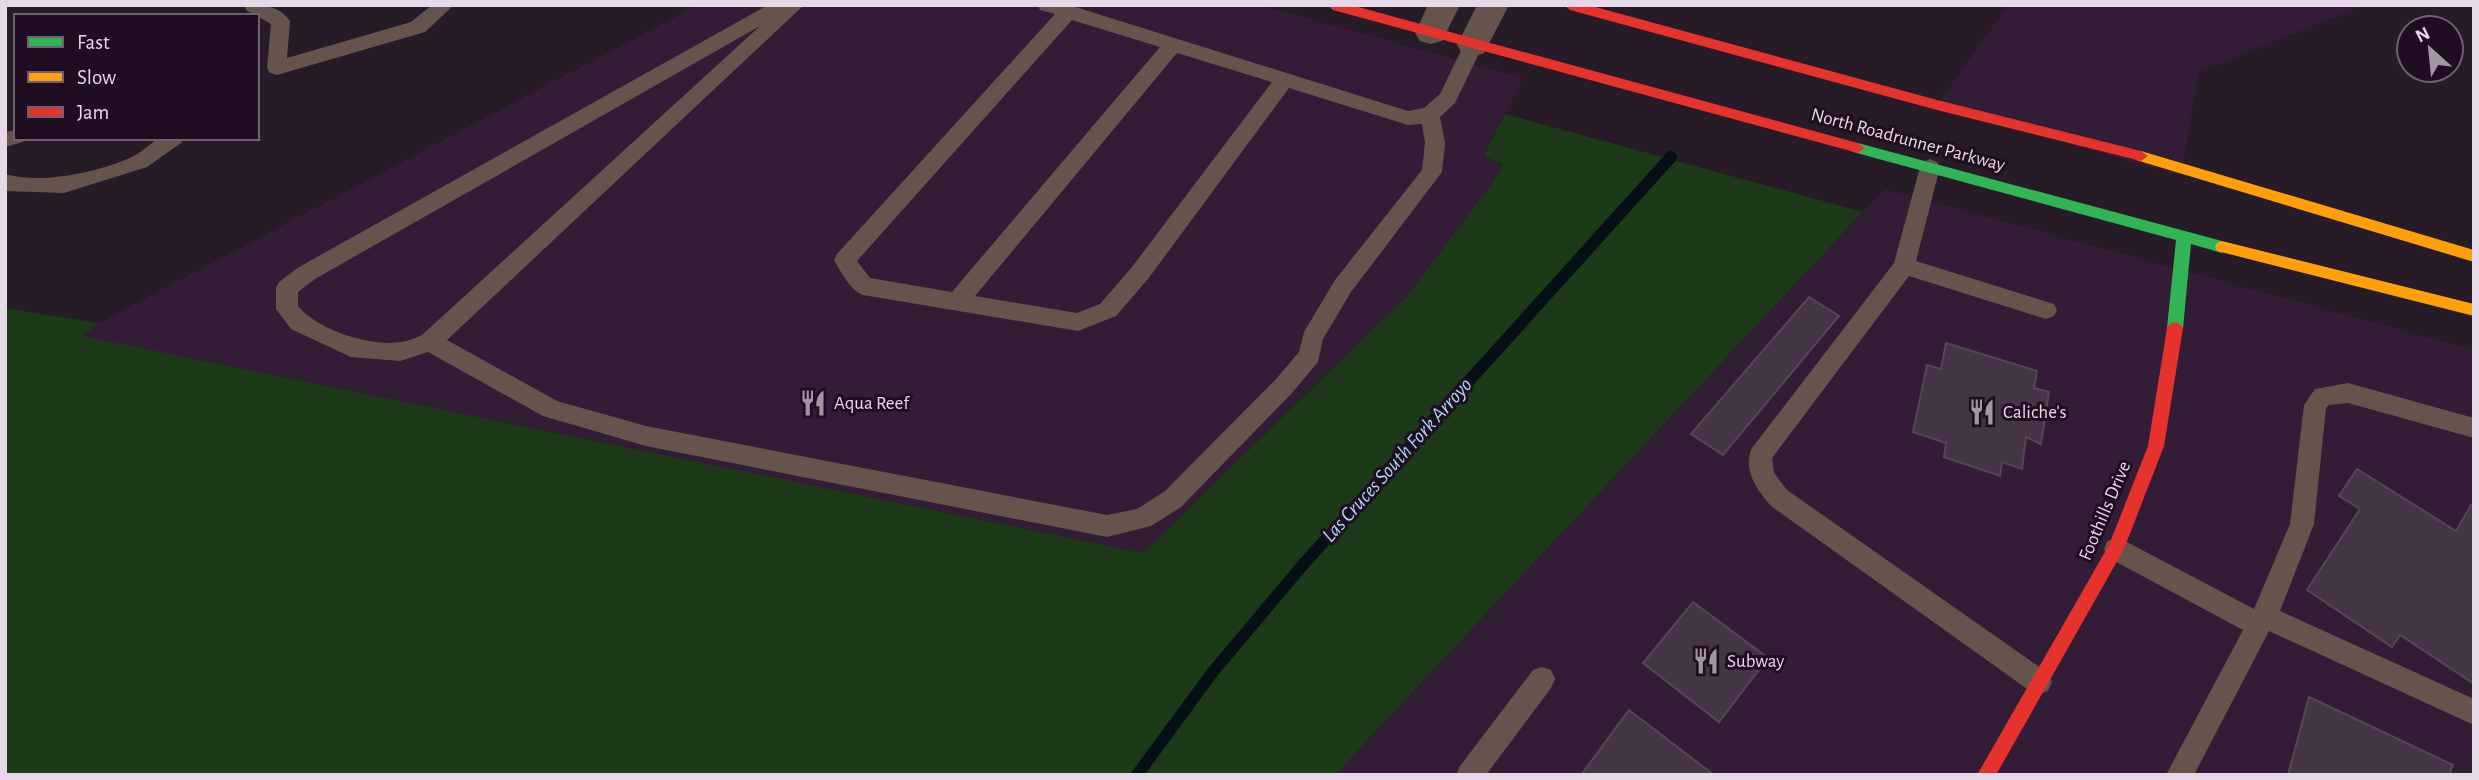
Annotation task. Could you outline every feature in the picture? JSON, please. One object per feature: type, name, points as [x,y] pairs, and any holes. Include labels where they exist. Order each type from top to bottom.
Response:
[{"type":"main road","name":"North Roadrunner Parkway","points":[[1333,5],[1438,19],[1473,44],[2184,237],[2474,310]]},
{"type":"main road","points":[[1570,5],[1937,105],[2177,165],[2474,256]]},
{"type":"main road","name":"Foothills Drive","points":[[1986,775],[2116,550],[2156,446],[2175,327],[2184,237]]},
{"type":"street","points":[[1473,44],[1493,5]]},
{"type":"lane","points":[[253,5],[281,21],[277,68]]},
{"type":"lane","points":[[259,73],[418,27],[445,5]]},
{"type":"lane","points":[[783,5],[319,266],[287,288],[287,309],[299,323],[351,348],[400,352],[430,342],[795,5]]},
{"type":"lane","points":[[1047,5],[1408,118],[1430,115],[1448,98],[1473,44]]},
{"type":"lane","points":[[1068,12],[845,260],[863,286],[1078,322],[1108,310],[1140,272],[1285,79]]},
{"type":"lane","points":[[956,303],[1173,45]]},
{"type":"lane","points":[[430,342],[551,409],[646,436],[1107,526],[1140,522],[1156,514],[1173,499],[1284,386],[1310,355],[1312,338],[1343,286],[1432,172],[1435,142],[1430,115]]},
{"type":"lane","points":[[5,182],[10,185],[64,185],[140,162],[171,140]]},
{"type":"lane","points":[[1930,167],[1904,266],[1760,455],[1760,471],[1765,482],[1779,498],[2039,682]]},
{"type":"lane","points":[[1904,266],[2046,310]]},
{"type":"lane","points":[[2179,775],[2262,621],[2302,524],[2315,405],[2323,396],[2348,393],[2474,428]]},
{"type":"lane","points":[[2116,550],[2262,621],[2474,712]]},
{"type":"lane","points":[[1469,775],[1542,679]]},
{"type":"shaded area","points":[[698,5],[1259,5],[1523,78],[1484,156],[1503,163],[1493,182],[1408,295],[1143,553],[80,336],[99,323]]},
{"type":"shaded area","points":[[2008,5],[2365,5],[2199,72],[2181,176],[1937,105]]},
{"type":"shaded area","points":[[1885,189],[2474,350],[2474,775],[1335,775]]},
{"type":"green space","points":[[1505,114],[1863,212],[1335,775],[5,775],[5,308],[99,323],[82,336],[1143,553],[1408,295],[1493,182],[1503,164],[1484,156]]},
{"type":"building","points":[[1809,297],[1839,316],[1723,455],[1691,434]]},
{"type":"building","name":"Caliche's","points":[[1946,343],[2037,371],[2034,388],[2049,392],[2041,444],[2026,437],[2022,469],[2002,462],[2000,476],[1944,457],[1946,443],[1913,432],[1927,365],[1941,369]]},
{"type":"building","points":[[2357,469],[2456,531],[2471,505],[2474,507],[2474,684],[2400,635],[2392,647],[2307,590],[2360,509],[2339,496]]},
{"type":"building","name":"Subway","points":[[1693,602],[1768,658],[1719,722],[1643,663]]},
{"type":"building","points":[[2309,697],[2453,765],[2449,775],[2288,775]]},
{"type":"building","points":[[1629,710],[1714,775],[1581,775]]},
{"type":"waterway","name":"Las Cruces South Fork Arroyo","points":[[1137,775],[1212,673],[1301,567],[1671,157]]},
{"type":"traffic: fast","points":[[1858,148],[2222,247]]},
{"type":"traffic: fast","points":[[2175,328],[2184,237]]},
{"type":"traffic: slow","points":[[2141,156],[2474,256]]},
{"type":"traffic: slow","points":[[2222,247],[2474,310]]},
{"type":"traffic: jam","points":[[1333,5],[1858,148]]},
{"type":"traffic: jam","points":[[1570,5],[1937,105],[2141,156]]},
{"type":"traffic: jam","points":[[1986,775],[2116,549],[2156,446],[2175,328]]},
{"type":"place","name":"Aqua Reef","points":[[813,403]]},
{"type":"place","name":"Caliche's","points":[[1982,412]]},
{"type":"place","name":"Subway","points":[[1706,661]]}]
